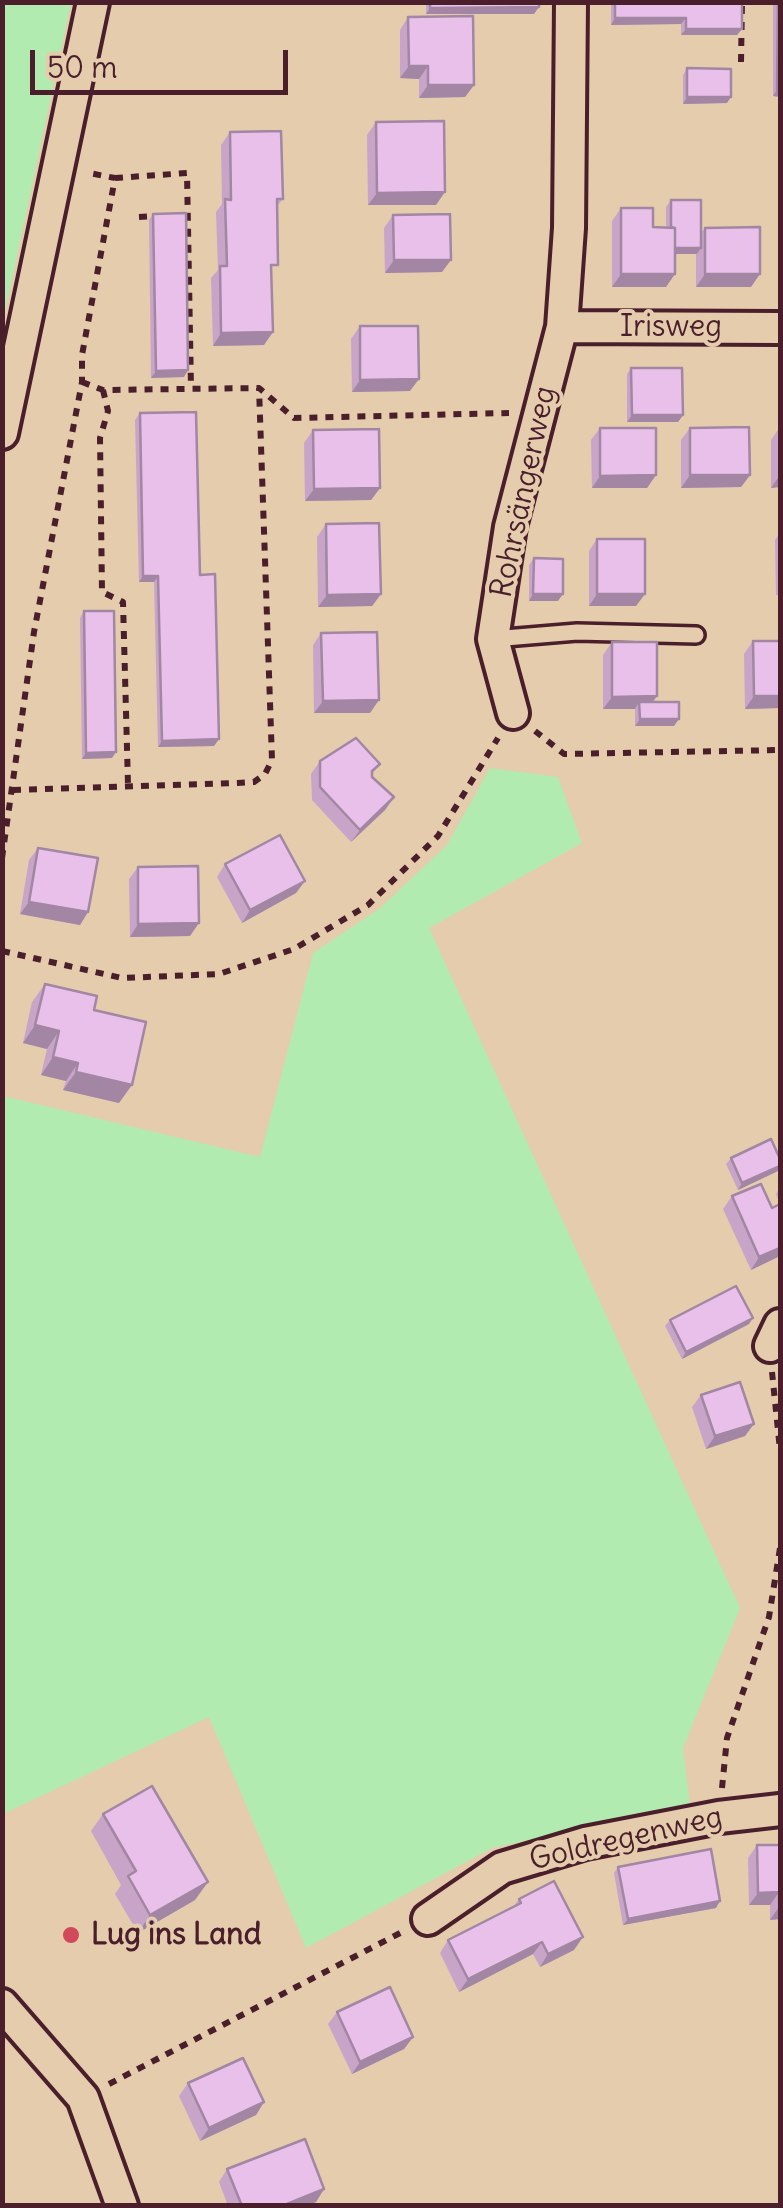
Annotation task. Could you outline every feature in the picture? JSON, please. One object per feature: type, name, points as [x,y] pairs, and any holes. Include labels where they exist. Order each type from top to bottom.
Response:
[{"type":"street","points":[[2,433],[93,2]]},
{"type":"street","name":"Rohrsängerweg","points":[[514,713],[493,639],[510,527],[562,326],[569,228],[571,2]]},
{"type":"street","name":"Irisweg","points":[[562,326],[780,328]]},
{"type":"street","name":"Goldregenweg","points":[[428,1920],[502,1868],[584,1842],[719,1816],[780,1810]]},
{"type":"street","points":[[2,2005],[83,2098],[122,2206]]},
{"type":"lane","points":[[493,639],[576,632],[696,634]]},
{"type":"path","points":[[741,62],[742,2]]},
{"type":"path","points":[[58,167],[115,178],[187,172],[190,388]]},
{"type":"path","points":[[2,858],[34,632],[82,382],[82,354],[115,178]]},
{"type":"path","points":[[139,217],[188,214]]},
{"type":"path","points":[[82,382],[104,390],[259,388],[294,418],[540,412]]},
{"type":"path","points":[[13,790],[254,782],[265,774],[272,760],[259,388]]},
{"type":"path","points":[[104,390],[108,412],[100,438],[102,592],[123,602],[128,785]]},
{"type":"path","points":[[2,951],[122,978],[219,974],[294,949],[368,906],[438,836],[514,713],[564,754],[780,750]]},
{"type":"path","points":[[775,1336],[780,1450]]},
{"type":"path","points":[[719,1816],[727,1738],[768,1617],[780,1548]]},
{"type":"path","points":[[83,2098],[428,1920]]},
{"type":"green space","points":[[2,3],[71,3],[3,321]]},
{"type":"green space","points":[[490,768],[558,777],[582,843],[429,928],[740,1608],[683,1748],[690,1806],[492,1848],[306,1948],[209,1717],[3,1814],[3,1096],[260,1157],[313,953],[379,909],[447,845]]},
{"type":"building","points":[[430,2],[539,2],[539,7],[430,8]]},
{"type":"building","points":[[615,2],[742,2],[742,29],[686,29],[686,18],[615,18]]},
{"type":"building","points":[[780,2],[780,90],[777,90]]},
{"type":"building","points":[[473,16],[474,85],[428,85],[428,66],[409,66],[408,17]]},
{"type":"building","points":[[687,68],[731,69],[731,97],[687,97]]},
{"type":"building","points":[[444,121],[445,192],[377,193],[376,122]]},
{"type":"building","points":[[281,131],[283,199],[277,199],[278,265],[271,265],[273,332],[221,333],[220,266],[227,266],[225,199],[231,200],[230,132]]},
{"type":"building","points":[[671,200],[701,200],[701,248],[675,248]]},
{"type":"building","points":[[621,208],[653,208],[653,227],[675,228],[675,274],[621,274]]},
{"type":"building","points":[[186,213],[188,370],[156,371],[153,214]]},
{"type":"building","points":[[450,214],[451,260],[394,260],[393,215]]},
{"type":"building","points":[[760,227],[760,274],[705,274],[705,228]]},
{"type":"building","points":[[360,326],[418,326],[419,379],[360,380]]},
{"type":"building","points":[[631,368],[682,368],[683,415],[632,415]]},
{"type":"building","points":[[196,412],[200,575],[215,574],[219,739],[162,741],[158,576],[143,576],[140,413]]},
{"type":"building","points":[[749,427],[750,475],[690,475],[690,428]]},
{"type":"building","points":[[600,428],[656,428],[656,475],[600,476]]},
{"type":"building","points":[[379,429],[380,488],[314,489],[313,430]]},
{"type":"building","points":[[379,523],[381,594],[327,595],[326,524]]},
{"type":"building","points":[[597,539],[645,539],[645,594],[597,594]]},
{"type":"building","points":[[534,558],[563,559],[563,594],[533,594]]},
{"type":"building","points":[[84,611],[114,611],[116,752],[86,753]]},
{"type":"building","points":[[377,632],[379,700],[323,701],[321,633]]},
{"type":"building","points":[[753,641],[780,641],[780,696],[754,696]]},
{"type":"building","points":[[612,642],[657,642],[657,696],[612,697]]},
{"type":"building","points":[[639,702],[679,702],[679,719],[640,719]]},
{"type":"building","points":[[356,738],[380,764],[372,771],[372,777],[394,797],[360,830],[320,787],[320,761]]},
{"type":"building","points":[[280,835],[305,881],[250,910],[225,864]]},
{"type":"building","points":[[38,848],[98,858],[88,912],[29,902]]},
{"type":"building","points":[[198,866],[199,923],[138,924],[138,867]]},
{"type":"building","points":[[45,984],[97,996],[94,1010],[146,1022],[132,1085],[76,1072],[78,1063],[53,1057],[59,1031],[35,1025]]},
{"type":"building","points":[[771,1139],[780,1166],[742,1183],[731,1158]]},
{"type":"building","points":[[761,1184],[772,1208],[780,1204],[780,1248],[759,1257],[732,1196]]},
{"type":"building","points":[[736,1286],[753,1318],[686,1352],[670,1320]]},
{"type":"building","points":[[740,1382],[754,1424],[715,1436],[701,1395]]},
{"type":"building","points":[[152,1786],[208,1882],[150,1915],[128,1876],[136,1871],[103,1814]]},
{"type":"building","points":[[757,1845],[780,1845],[780,1907],[779,1892],[758,1893]]},
{"type":"building","points":[[711,1849],[720,1901],[628,1919],[618,1867]]},
{"type":"building","points":[[554,1881],[583,1937],[548,1954],[542,1942],[468,1979],[448,1940],[521,1903],[519,1899]]},
{"type":"building","points":[[390,1987],[413,2037],[360,2062],[337,2012]]},
{"type":"building","points":[[243,2058],[264,2102],[209,2128],[188,2083]]},
{"type":"building","points":[[305,2139],[324,2189],[282,2206],[242,2206],[227,2169]]},
{"type":"place","name":"Lug ins Land","points":[[71,1935]]}]
